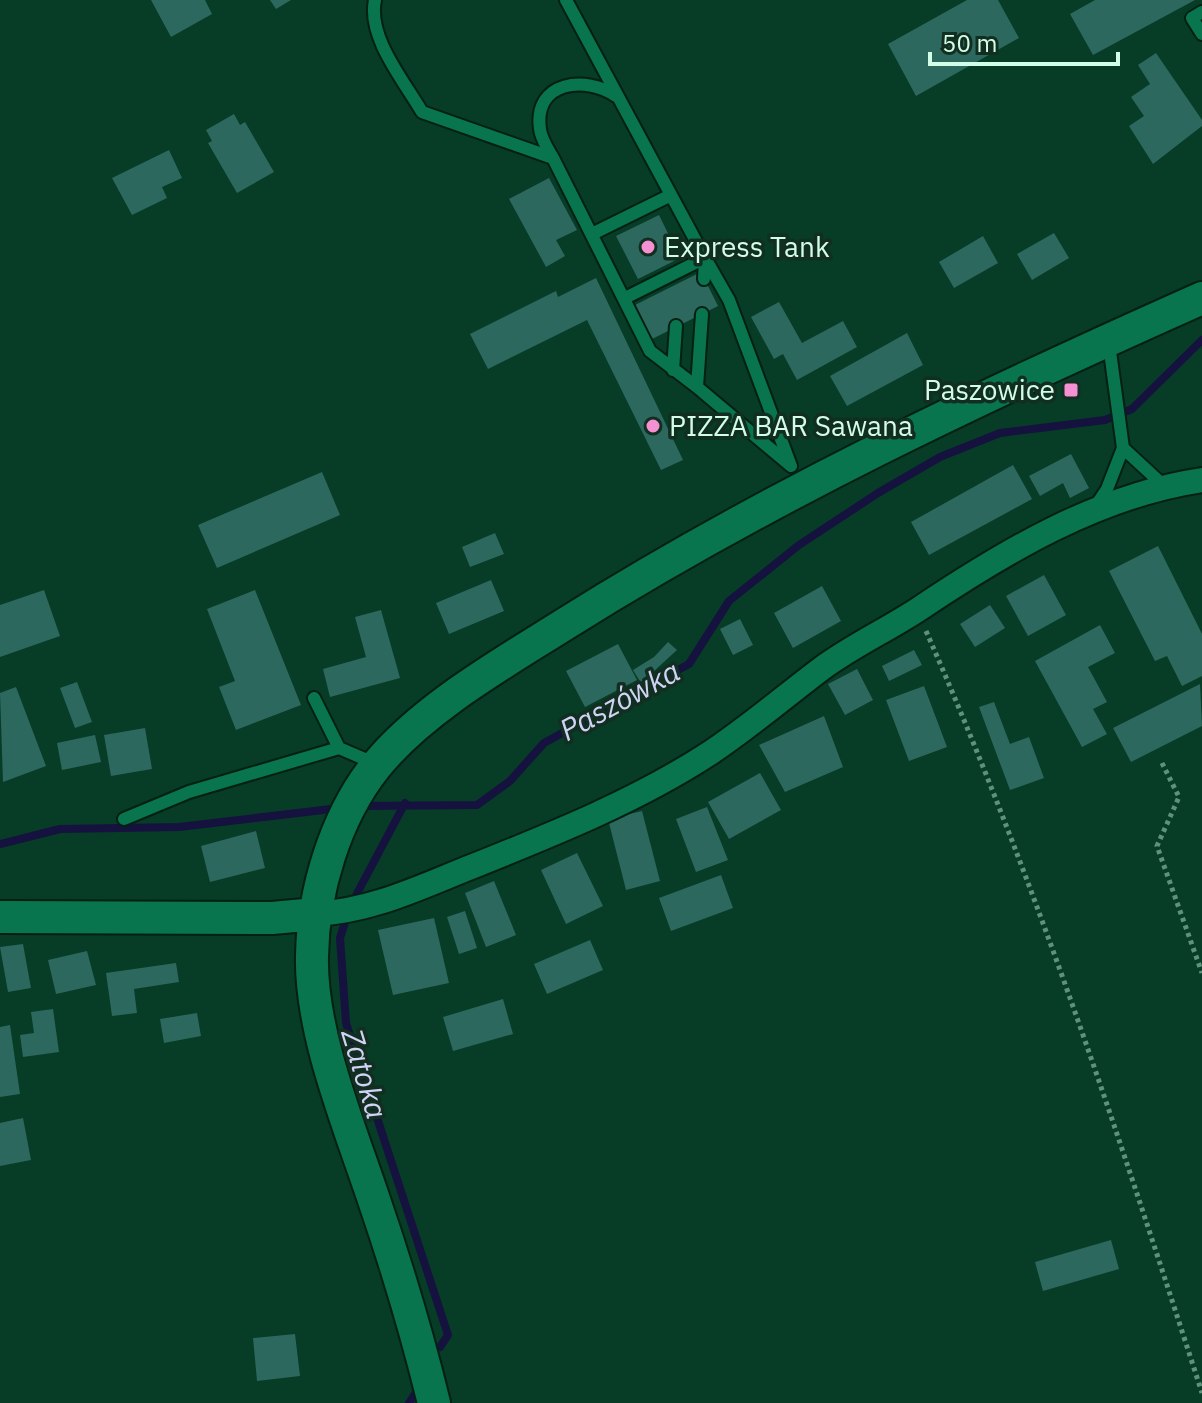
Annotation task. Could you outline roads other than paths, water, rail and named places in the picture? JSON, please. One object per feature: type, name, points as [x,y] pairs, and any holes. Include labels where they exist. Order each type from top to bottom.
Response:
[{"type":"main road","points":[[341,912],[324,876],[345,818],[369,777],[412,730],[508,660],[797,478],[1202,298]]},
{"type":"main road","points":[[0,917],[272,918],[341,912]]},
{"type":"main road","points":[[341,912],[312,957],[315,999],[340,1101],[408,1299],[434,1403]]},
{"type":"street","points":[[341,912],[546,837],[654,785],[731,739],[866,638],[1007,553],[1091,513],[1163,485],[1202,480]]},
{"type":"lane","points":[[375,0],[372,14],[379,37],[422,112],[553,158]]},
{"type":"lane","points":[[566,0],[729,300],[797,478]]},
{"type":"lane","points":[[1202,12],[1192,18],[1202,34]]},
{"type":"lane","points":[[619,98],[587,83],[554,89],[544,101],[539,120],[540,133],[650,345],[673,370],[697,387],[797,478]]},
{"type":"lane","points":[[592,234],[671,195]]},
{"type":"lane","points":[[625,298],[653,290],[680,277],[705,258]]},
{"type":"lane","points":[[704,279],[705,258]]},
{"type":"lane","points":[[697,387],[702,314]]},
{"type":"lane","points":[[673,370],[676,326]]},
{"type":"lane","points":[[1109,339],[1123,448],[1135,463],[1163,485]]},
{"type":"lane","points":[[1091,513],[1107,489],[1123,448]]},
{"type":"lane","points":[[314,698],[339,748],[369,777]]},
{"type":"lane","points":[[124,819],[189,792],[339,748]]},
{"type":"waterway","name":"Paszówka","points":[[362,806],[477,805],[510,781],[544,743],[689,664],[729,601],[799,545],[878,493],[940,457],[1000,433],[1105,420],[1132,409],[1202,340]]},
{"type":"waterway","name":"Zatoka","points":[[352,903],[405,803]]},
{"type":"waterway","name":"Paszówka","points":[[0,844],[60,829],[179,827],[340,808]]},
{"type":"waterway","name":"Zatoka","points":[[347,916],[340,938],[346,1023],[448,1335],[440,1347]]},
{"type":"waterway","name":"Zatoka","points":[[409,1403],[415,1394]]},
{"type":"place","name":"Express Tank","points":[[648,247]]},
{"type":"place","name":"Paszowice","points":[[1071,390]]},
{"type":"place","name":"PIZZA BAR Sawana","points":[[653,426]]}]
